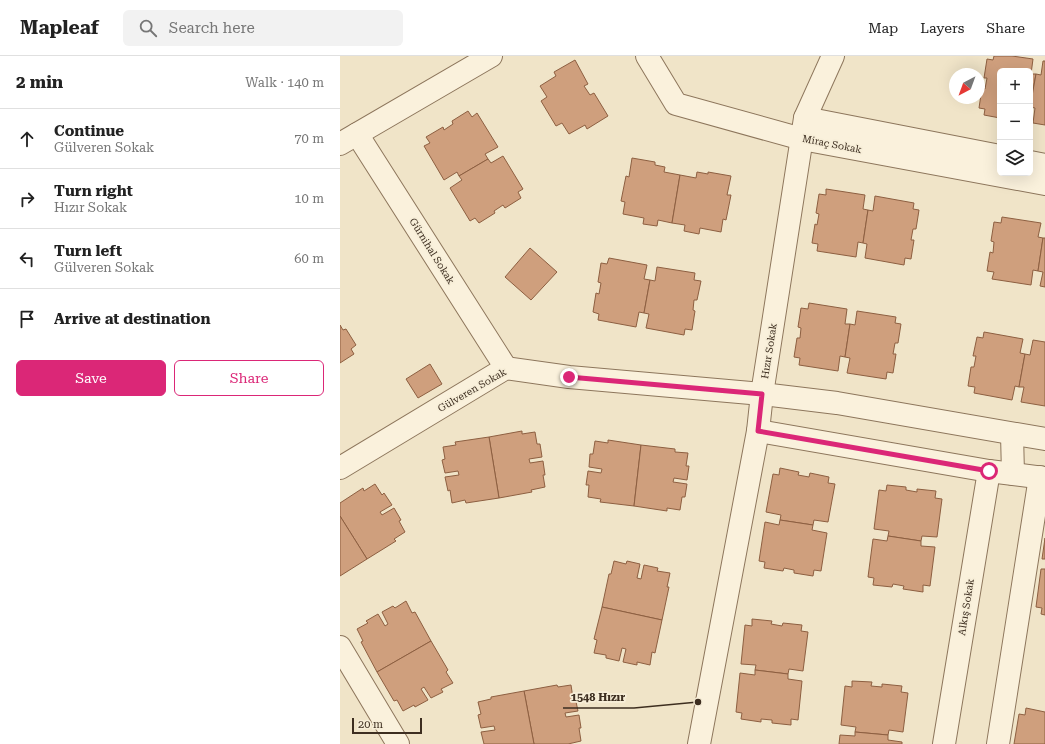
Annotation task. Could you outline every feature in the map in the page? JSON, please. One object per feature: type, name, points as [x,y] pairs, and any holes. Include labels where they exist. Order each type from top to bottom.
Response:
[{"type":"street","points":[[349,139],[461,63],[491,56]]},
{"type":"street","name":"Miraç Sokak","points":[[647,56],[676,104],[803,128],[1045,184]]},
{"type":"street","name":"Hızır Sokak","points":[[699,744],[758,431],[762,394],[803,128],[833,56]]},
{"type":"street","points":[[803,128],[997,156]]},
{"type":"street","name":"Gürnihal Sokak","points":[[349,139],[506,368]]},
{"type":"street","points":[[1033,163],[1045,165]]},
{"type":"street","name":"Gülveren Sokak","points":[[340,468],[506,368],[569,377],[762,394],[837,403],[1045,439]]},
{"type":"street","points":[[758,431],[989,471],[1043,478],[998,744]]},
{"type":"street","points":[[1012,434],[1013,474]]},
{"type":"street","name":"Alkış Sokak","points":[[944,744],[989,471]]},
{"type":"street","points":[[340,647],[398,744]]},
{"type":"building","points":[[994,56],[1012,56],[1033,59],[1032,68],[997,68],[997,117],[984,115],[985,109],[979,108],[980,104],[985,104],[987,78],[985,78],[985,72],[987,59],[993,60]]},
{"type":"building","points":[[575,60],[588,84],[584,86],[590,95],[594,93],[608,116],[587,129],[585,125],[569,134],[562,123],[556,126],[541,101],[547,97],[540,86],[556,76],[554,72]]},
{"type":"building","points":[[1043,61],[1045,61],[1045,125],[1033,123],[1035,108],[1033,108],[1033,90],[1036,74],[1041,75]]},
{"type":"building","points":[[1033,74],[1036,74],[1033,90]]},
{"type":"building","points":[[468,111],[472,117],[477,113],[498,147],[485,154],[488,159],[459,176],[457,172],[444,180],[424,146],[430,143],[426,137],[443,127],[444,130],[453,124],[452,121]]},
{"type":"building","points":[[503,156],[523,189],[518,192],[521,198],[505,208],[503,205],[494,211],[495,213],[479,223],[475,218],[470,221],[450,188],[462,180],[459,176],[488,159],[491,163]]},
{"type":"building","points":[[632,158],[655,162],[655,165],[665,167],[664,172],[680,175],[672,223],[658,220],[657,226],[643,224],[644,218],[623,214],[625,202],[621,201],[626,176],[629,177]]},
{"type":"building","points":[[697,172],[708,174],[708,172],[731,176],[727,195],[731,195],[726,220],[723,219],[721,232],[700,228],[699,234],[684,231],[685,225],[672,223],[680,175],[696,178]]},
{"type":"building","points":[[826,189],[865,195],[863,209],[868,210],[863,243],[858,242],[856,257],[817,251],[818,244],[812,243],[815,224],[817,225],[819,214],[816,213],[819,194],[826,195]]},
{"type":"building","points":[[875,196],[914,203],[913,209],[919,210],[916,229],[913,229],[911,240],[914,240],[911,259],[905,258],[904,265],[865,258],[867,244],[863,243],[868,210],[873,211]]},
{"type":"building","points":[[1002,217],[1041,223],[1038,237],[1043,238],[1038,271],[1033,270],[1031,285],[992,279],[994,272],[987,271],[990,252],[993,253],[994,242],[991,241],[994,222],[1001,223]]},
{"type":"building","points":[[1043,238],[1045,238],[1045,287],[1040,286],[1043,272],[1038,271]]},
{"type":"building","points":[[530,248],[557,272],[531,300],[505,277]]},
{"type":"building","points":[[609,258],[647,265],[644,279],[650,280],[644,313],[639,312],[636,327],[598,320],[599,314],[593,312],[596,293],[599,294],[601,283],[598,282],[601,263],[607,264]]},
{"type":"building","points":[[657,267],[695,273],[694,280],[701,281],[697,300],[694,300],[693,310],[695,311],[692,330],[685,329],[684,335],[646,328],[649,314],[644,313],[650,280],[655,281]]},
{"type":"building","points":[[809,303],[847,309],[845,324],[850,324],[845,357],[840,356],[838,371],[799,365],[800,358],[794,357],[797,338],[800,338],[801,328],[798,327],[801,308],[808,309]]},
{"type":"building","points":[[857,311],[896,317],[895,323],[901,324],[898,343],[895,343],[893,354],[896,354],[893,373],[887,372],[886,379],[847,373],[850,358],[845,357],[850,324],[855,325]]},
{"type":"building","points":[[340,325],[343,330],[346,329],[356,345],[351,349],[354,354],[340,363]]},
{"type":"building","points":[[984,332],[1023,339],[1020,353],[1025,354],[1019,387],[1015,386],[1012,400],[974,393],[975,387],[968,386],[971,367],[974,367],[976,356],[973,356],[977,337],[983,338]]},
{"type":"building","points":[[1033,340],[1045,342],[1045,406],[1021,402],[1024,387],[1019,387],[1025,354],[1030,355]]},
{"type":"building","points":[[430,364],[442,384],[418,398],[406,379]]},
{"type":"building","points":[[522,431],[522,434],[535,432],[537,444],[540,444],[542,457],[529,459],[530,463],[543,461],[545,487],[531,490],[532,492],[499,498],[489,437]]},
{"type":"building","points":[[489,437],[499,498],[466,503],[465,500],[452,503],[450,490],[448,491],[445,477],[459,475],[458,471],[445,473],[442,460],[445,459],[443,447],[456,445],[455,442]]},
{"type":"building","points":[[608,440],[641,445],[634,506],[600,502],[601,499],[588,497],[589,485],[586,485],[588,471],[601,473],[602,469],[589,467],[590,454],[593,454],[595,441],[608,443]]},
{"type":"building","points":[[641,445],[675,449],[675,452],[688,453],[686,466],[689,466],[687,480],[674,478],[673,482],[687,484],[685,497],[682,497],[680,510],[667,508],[667,511],[634,506]]},
{"type":"building","points":[[780,468],[799,472],[798,475],[809,477],[810,473],[829,477],[828,483],[835,484],[828,522],[814,520],[813,525],[780,520],[781,515],[766,512],[773,474],[779,475]]},
{"type":"building","points":[[375,484],[382,495],[384,493],[392,505],[380,512],[382,515],[394,508],[401,520],[399,521],[405,532],[394,539],[396,541],[367,559],[340,516],[340,503],[363,488],[364,491]]},
{"type":"building","points":[[887,485],[906,487],[906,490],[917,492],[917,489],[936,491],[935,498],[942,499],[937,537],[922,536],[921,541],[888,536],[889,531],[874,529],[879,490],[886,491]]},
{"type":"building","points":[[340,516],[367,559],[340,576]]},
{"type":"building","points":[[780,520],[813,525],[812,530],[827,533],[821,571],[814,570],[813,576],[794,573],[794,570],[784,568],[783,571],[764,568],[765,562],[759,561],[765,522],[779,525]]},
{"type":"building","points":[[888,536],[921,541],[921,546],[935,547],[930,586],[923,585],[923,592],[903,589],[904,586],[893,584],[892,587],[873,585],[874,578],[868,577],[873,539],[887,541]]},
{"type":"building","points":[[1045,538],[1045,559],[1042,559]]},
{"type":"building","points":[[614,561],[626,564],[627,561],[640,564],[637,578],[641,579],[644,565],[658,568],[657,571],[670,573],[667,587],[669,587],[662,620],[602,607],[609,574],[611,574]]},
{"type":"building","points":[[1041,569],[1045,569],[1045,615],[1041,614],[1042,608],[1036,607]]},
{"type":"building","points":[[406,601],[412,613],[415,612],[431,641],[377,672],[361,642],[363,641],[357,629],[368,623],[366,621],[378,614],[385,626],[388,624],[382,612],[393,606],[395,608]]},
{"type":"building","points":[[602,607],[662,620],[655,653],[652,652],[650,665],[637,662],[637,665],[623,662],[626,649],[622,648],[619,661],[606,658],[606,655],[594,653],[597,640],[594,639]]},
{"type":"building","points":[[752,619],[772,621],[771,624],[782,626],[783,623],[802,625],[801,631],[808,632],[803,671],[789,669],[788,674],[755,670],[756,665],[741,664],[745,625],[752,626]]},
{"type":"building","points":[[431,641],[448,670],[446,672],[453,683],[441,689],[443,692],[431,698],[424,687],[421,689],[428,700],[403,711],[397,700],[394,701],[377,672]]},
{"type":"building","points":[[755,670],[788,674],[788,679],[802,681],[798,720],[791,719],[791,725],[772,723],[772,720],[761,719],[761,722],[741,719],[742,713],[736,712],[740,673],[755,675]]},
{"type":"building","points":[[852,681],[872,682],[871,686],[882,687],[882,684],[902,686],[901,692],[908,693],[903,732],[889,730],[888,735],[855,732],[856,727],[841,725],[845,686],[852,687]]},
{"type":"building","points":[[557,685],[558,687],[571,685],[573,698],[575,697],[578,711],[565,713],[566,717],[579,715],[581,741],[568,744],[534,744],[524,691]]},
{"type":"building","points":[[524,691],[534,744],[484,744],[481,732],[495,730],[494,726],[481,728],[478,715],[481,714],[478,702],[491,699],[491,697]]},
{"type":"building","points":[[1026,708],[1045,712],[1045,744],[1014,744],[1019,714],[1025,715]]},
{"type":"building","points":[[855,732],[888,735],[888,740],[902,742],[902,744],[839,744],[840,735],[855,736]]},
{"type":"place","name":"1548 Hızır","points":[[698,702]]},
{"type":"route","points":[[569,377],[762,394],[758,431],[989,471]]}]
